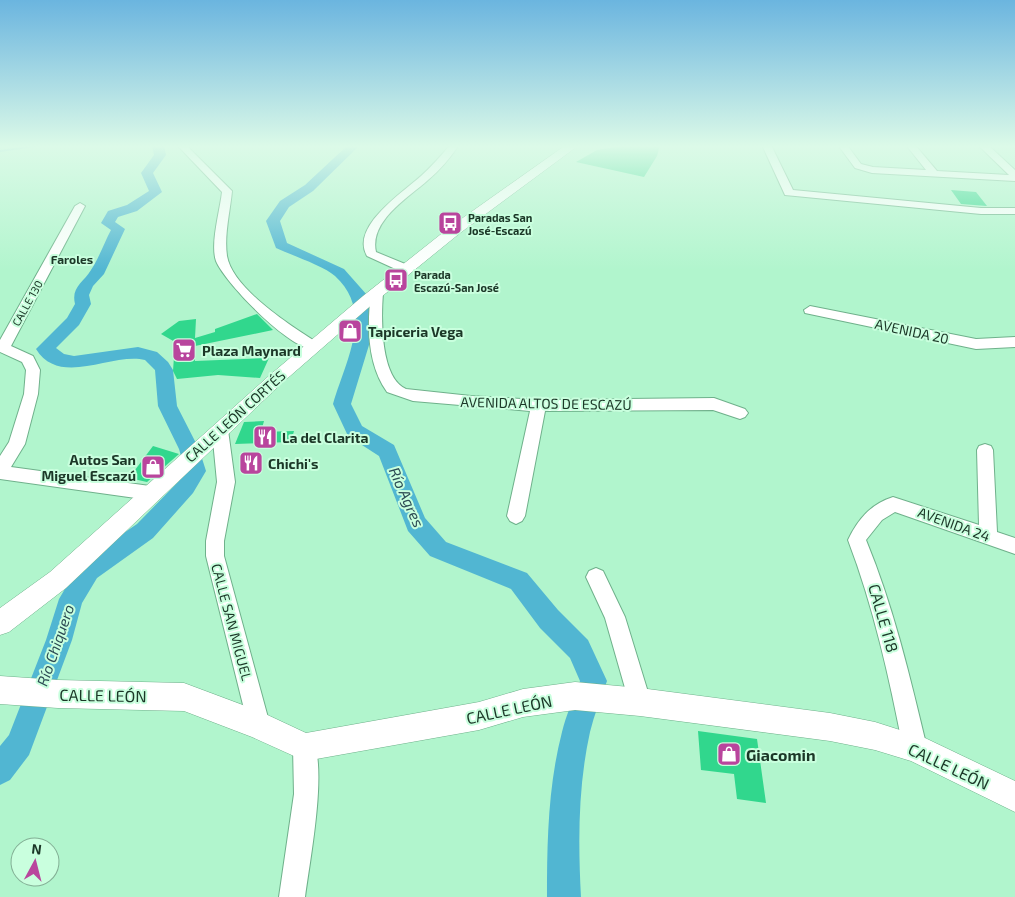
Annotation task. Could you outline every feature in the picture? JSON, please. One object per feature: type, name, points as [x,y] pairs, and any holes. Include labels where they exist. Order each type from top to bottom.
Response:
[{"type":"main road","name":"CALLE LEÓN CORTÉS","points":[[0,623],[58,580],[150,493],[313,346],[455,230],[515,187]]},
{"type":"main road","points":[[193,454],[212,447],[222,450]]},
{"type":"main road","name":"CALLE LEÓN","points":[[8,691],[58,694],[184,696],[259,725],[305,747],[479,716],[523,703],[575,696],[640,702],[875,736],[916,748],[1015,797]]},
{"type":"street","points":[[223,187],[227,191],[222,260],[246,296],[295,335],[313,346]]},
{"type":"street","points":[[406,270],[371,254],[368,244],[370,235],[394,204],[414,187]]},
{"type":"street","points":[[786,187],[789,193],[961,209],[1015,211]]},
{"type":"street","name":"CALLE 130","points":[[2,347],[80,206]]},
{"type":"street","name":"AVENIDA ALTOS DE ESCAZÚ","points":[[373,296],[384,379],[393,389],[408,395],[473,403],[539,406],[714,404],[740,413]]},
{"type":"street","name":"AVENIDA 20","points":[[810,310],[976,344],[1015,342]]},
{"type":"street","points":[[998,344],[1015,350]]},
{"type":"street","points":[[2,347],[28,359],[33,370],[30,394],[17,444],[0,471],[150,493]]},
{"type":"street","points":[[516,516],[539,406]]},
{"type":"street","name":"CALLE SAN MIGUEL","points":[[220,430],[226,482],[215,541],[215,556],[259,725]]},
{"type":"street","points":[[985,450],[988,536]]},
{"type":"street","name":"AVENIDA 24","points":[[891,505],[904,507],[1015,546]]},
{"type":"street","name":"CALLE 118","points":[[891,505],[879,512],[863,529],[857,540],[880,602],[916,748]]},
{"type":"street","points":[[596,577],[615,617],[640,702]]},
{"type":"street","points":[[292,897],[306,794],[305,747]]},
{"type":"building","points":[[951,190],[976,192],[987,206],[961,204]]},
{"type":"building","name":"Plaza Maynard","points":[[257,314],[273,330],[195,346],[195,361],[269,358],[260,378],[218,375],[177,379],[173,371],[175,342],[161,334],[179,321],[196,319],[195,338],[215,332],[215,329]]},
{"type":"building","name":"Tapiceria Vega","points":[[356,321],[359,327],[351,339],[340,335]]},
{"type":"building","name":"La del Clarita","points":[[264,421],[261,432],[294,431],[291,442],[235,444],[244,422]]},
{"type":"building","name":"Autos San Miguel Escazú","points":[[153,446],[179,454],[147,482],[129,478]]},
{"type":"building","name":"Giacomin","points":[[698,731],[757,739],[766,803],[737,799],[734,774],[701,770]]},
{"type":"waterway","name":"Río Chiquero","points":[[0,770],[19,745],[59,640],[71,599],[89,570],[145,531],[186,487],[196,471],[189,449],[168,406],[165,396],[166,375],[162,366],[151,356],[138,353],[123,354],[74,362],[58,359],[45,349],[73,321],[83,304],[81,295],[86,284],[97,274],[118,229],[108,223],[113,214],[132,208],[156,192],[154,187]]},
{"type":"waterway","name":"Río Agres","points":[[310,187],[284,204],[273,221],[281,245],[339,272],[359,295],[364,317],[361,345],[342,404],[355,431],[387,451],[416,524],[438,549],[519,581],[549,619],[579,649],[594,681],[578,726],[568,773],[563,834],[564,897]]},
{"type":"place","name":"Paradas San José-Escazú","points":[[450,223]]},
{"type":"place","name":"Parada Escazú-San José","points":[[396,280]]},
{"type":"place","name":"Tapiceria Vega","points":[[350,331]]},
{"type":"place","name":"Plaza Maynard","points":[[184,350]]},
{"type":"place","name":"La del Clarita","points":[[265,437]]},
{"type":"place","name":"Chichi's","points":[[251,463]]},
{"type":"place","name":"Autos San Miguel Escazú","points":[[153,467]]},
{"type":"place","name":"Giacomin","points":[[729,754]]},
{"type":"district","name":"Faroles","points":[[72,259]]}]
